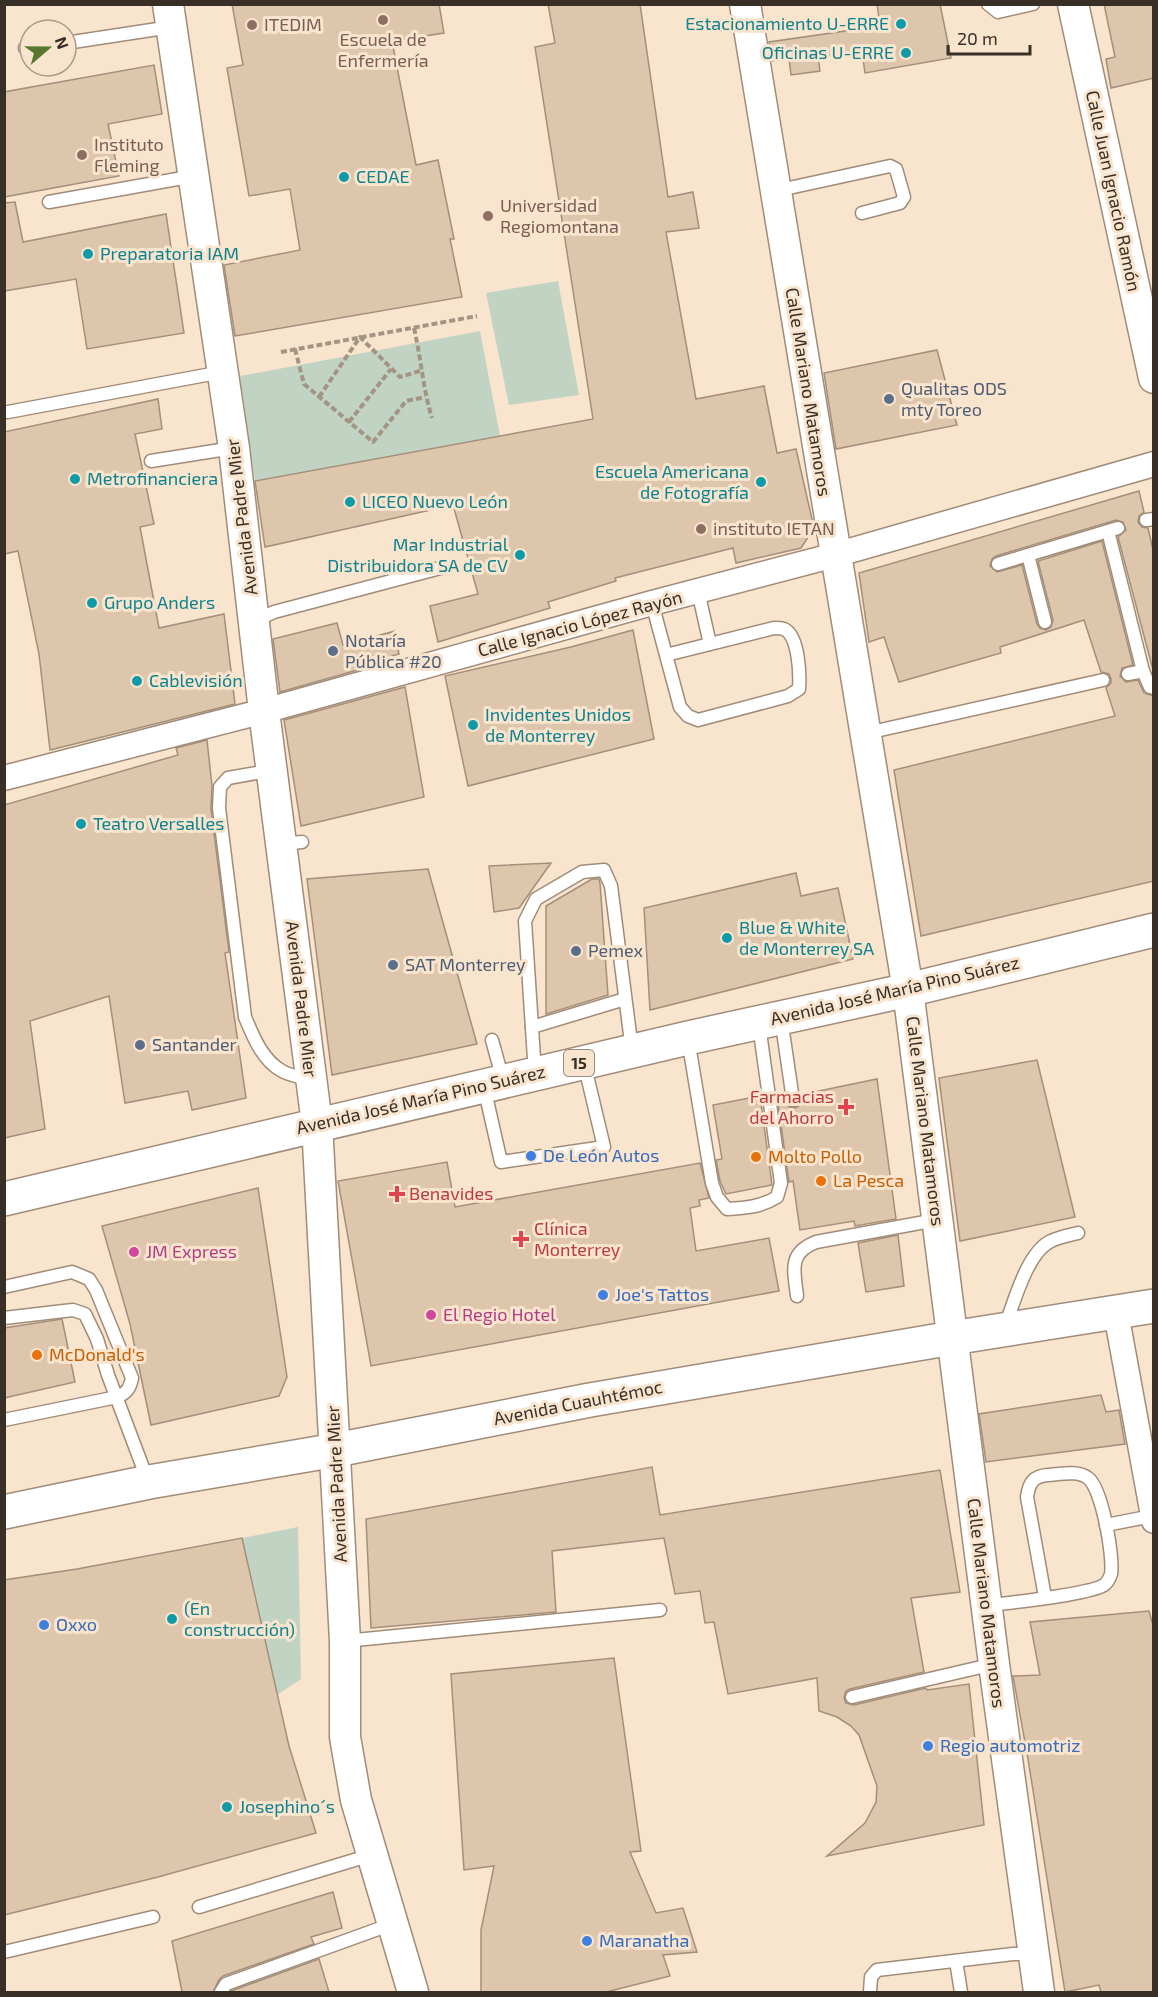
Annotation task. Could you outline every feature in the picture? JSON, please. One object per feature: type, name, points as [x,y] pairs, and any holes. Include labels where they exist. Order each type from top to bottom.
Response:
[{"type":"highway","name":"Avenida José María Pino Suárez","points":[[4,1198],[770,1019],[908,990],[1154,930]]},
{"type":"highway","name":"Avenida Cuauhtémoc","points":[[4,1512],[149,1482],[336,1450],[590,1400],[1154,1306]]},
{"type":"street","name":"Calle Mariano Matamoros","points":[[745,4],[908,990],[986,1606],[1039,1992]]},
{"type":"street","name":"Calle Juan Ignacio Ramón","points":[[1073,4],[1154,378]]},
{"type":"street","name":"Avenida Padre Mier","points":[[170,16],[234,448],[264,711],[273,770],[292,843],[311,1080],[317,1124],[345,1641],[345,1737],[356,1800],[413,1992]]},
{"type":"street","name":"Calle Ignacio López Rayón","points":[[4,777],[264,711],[652,603],[835,555],[1154,464]]},
{"type":"street","points":[[1116,1313],[1153,1519]]},
{"type":"lane","points":[[988,4],[998,12],[1033,4]]},
{"type":"lane","points":[[78,40],[170,16]]},
{"type":"lane","points":[[775,191],[890,166],[896,169],[904,197],[900,203],[862,213]]},
{"type":"lane","points":[[49,202],[194,176]]},
{"type":"lane","points":[[8,412],[223,372]]},
{"type":"lane","points":[[151,461],[234,448]]},
{"type":"lane","points":[[998,564],[1113,530],[1143,671],[1150,687],[1154,688]]},
{"type":"lane","points":[[1028,555],[1045,622]]},
{"type":"lane","points":[[254,621],[273,612],[448,566]]},
{"type":"lane","points":[[698,591],[710,644]]},
{"type":"lane","points":[[652,603],[666,655],[680,706],[688,716],[698,720],[788,696],[799,689],[800,675],[794,639],[786,630],[774,628],[666,655]]},
{"type":"lane","points":[[1128,674],[1143,671]]},
{"type":"lane","points":[[866,734],[1103,680]]},
{"type":"lane","points":[[273,770],[228,778],[220,787],[219,808],[244,1017],[267,1058],[282,1072],[311,1080]]},
{"type":"lane","points":[[535,1074],[525,921],[536,899],[582,872],[604,870],[610,886],[632,1052]]},
{"type":"lane","points":[[532,1027],[625,999]]},
{"type":"lane","points":[[688,1038],[712,1183],[717,1197],[727,1209],[750,1208],[767,1204],[777,1197],[781,1183],[770,1019]]},
{"type":"lane","points":[[770,1019],[793,1100]]},
{"type":"lane","points":[[492,1040],[501,1162],[604,1147],[584,1062]]},
{"type":"lane","points":[[797,1296],[793,1266],[803,1247],[815,1236],[937,1220]]},
{"type":"lane","points":[[1003,1330],[1032,1259],[1043,1246],[1051,1241],[1078,1233]]},
{"type":"lane","points":[[4,1287],[72,1272],[89,1279],[96,1290],[132,1378],[130,1388],[117,1397],[4,1420]]},
{"type":"lane","points":[[4,1318],[64,1311],[85,1314],[97,1340],[149,1482]]},
{"type":"lane","points":[[986,1606],[1045,1597],[1089,1590],[1104,1585],[1111,1577],[1112,1566],[1106,1525],[1096,1487],[1088,1478],[1077,1473],[1039,1475],[1030,1481],[1028,1497],[1045,1597]]},
{"type":"lane","points":[[1106,1525],[1153,1519]]},
{"type":"lane","points":[[345,1641],[660,1610]]},
{"type":"lane","points":[[852,1697],[994,1664]]},
{"type":"lane","points":[[200,1907],[371,1855]]},
{"type":"lane","points":[[4,1952],[153,1917]]},
{"type":"lane","points":[[222,1992],[226,1984],[392,1924]]},
{"type":"lane","points":[[870,1992],[871,1977],[877,1970],[1034,1954]]},
{"type":"lane","points":[[956,1961],[961,1992]]},
{"type":"path","points":[[281,352],[477,316]]},
{"type":"path","points":[[414,328],[432,418]]},
{"type":"path","points":[[360,337],[400,377],[423,370]]},
{"type":"path","points":[[319,397],[360,337]]},
{"type":"path","points":[[295,349],[304,384],[373,442],[406,401],[426,397]]},
{"type":"path","points":[[349,422],[391,369]]},
{"type":"green space","points":[[558,281],[579,395],[509,405],[486,293]]},
{"type":"green space","points":[[480,331],[500,436],[255,481],[240,376]]},
{"type":"green space","points":[[298,1527],[301,1679],[277,1695],[242,1538]]},
{"type":"building","name":"CEDAE","points":[[232,4],[439,4],[444,33],[392,41],[416,165],[438,160],[454,239],[450,239],[462,297],[235,336],[224,265],[300,250],[290,189],[249,196],[227,68],[243,65]]},
{"type":"building","points":[[548,4],[640,4],[668,197],[693,192],[699,228],[666,232],[696,399],[764,386],[777,453],[796,449],[814,528],[801,548],[736,563],[733,548],[615,578],[616,581],[548,602],[550,608],[438,642],[430,606],[478,594],[453,505],[265,547],[255,481],[593,419],[535,47],[555,43]]},
{"type":"building","points":[[877,4],[940,4],[951,58],[865,73],[862,52],[818,56],[820,71],[791,75],[789,59],[772,61],[769,42],[880,26]]},
{"type":"building","points":[[1104,4],[1154,4],[1154,78],[1111,88],[1106,59],[1115,57]]},
{"type":"building","points":[[154,65],[162,114],[108,124],[119,176],[4,197],[4,92]]},
{"type":"building","points":[[15,202],[23,242],[166,214],[184,333],[87,349],[76,279],[4,291],[4,203]]},
{"type":"building","name":"Qualitas ODS mty Toreo","points":[[937,350],[957,425],[836,449],[824,373]]},
{"type":"building","points":[[158,399],[162,429],[135,434],[154,524],[140,527],[159,628],[224,614],[235,704],[50,750],[39,654],[18,551],[4,554],[4,432]]},
{"type":"building","points":[[1139,491],[1144,512],[1139,516],[1138,522],[1142,527],[1148,528],[1154,554],[1154,674],[1118,537],[1126,530],[1123,522],[1116,520],[996,556],[992,559],[990,566],[997,572],[1022,565],[1037,624],[1046,630],[1051,627],[1053,620],[1038,561],[1102,541],[1133,665],[1122,668],[1120,676],[1126,682],[1138,680],[1144,693],[1154,696],[1154,881],[921,936],[894,770],[1115,716],[1106,688],[1111,683],[1111,679],[1109,674],[1101,672],[1084,620],[1000,647],[1001,653],[899,682],[884,637],[869,642],[859,573]]},
{"type":"building","name":"Notaría Pública #20","points":[[337,623],[343,645],[395,631],[399,654],[392,656],[393,660],[280,692],[273,639]]},
{"type":"building","points":[[633,630],[654,739],[468,786],[445,676]]},
{"type":"building","points":[[405,687],[424,797],[301,826],[284,720]]},
{"type":"building","points":[[207,740],[212,786],[211,809],[229,952],[225,953],[246,1098],[192,1110],[188,1091],[125,1103],[109,996],[30,1021],[45,1129],[4,1138],[4,805],[178,755],[176,748]]},
{"type":"building","points":[[551,863],[519,908],[494,912],[489,866]]},
{"type":"building","points":[[428,869],[477,1044],[332,1075],[307,879]]},
{"type":"building","name":"Blue & White de Monterrey SA","points":[[796,873],[801,896],[838,888],[853,959],[650,1010],[644,908]]},
{"type":"building","name":"Pemex","points":[[592,879],[599,879],[600,883],[608,995],[546,1014],[546,906]]},
{"type":"building","points":[[1037,1060],[1075,1217],[960,1241],[939,1078]]},
{"type":"building","points":[[877,1079],[896,1219],[855,1226],[854,1221],[800,1230],[793,1181],[789,1182],[778,1104],[786,1103],[789,1107],[795,1108],[799,1106],[801,1100],[810,1099],[809,1093]]},
{"type":"building","points":[[760,1096],[772,1185],[726,1194],[720,1181],[716,1160],[722,1159],[713,1105]]},
{"type":"building","points":[[447,1162],[455,1207],[700,1163],[709,1198],[699,1200],[700,1206],[690,1208],[696,1251],[769,1238],[779,1291],[371,1366],[338,1181]]},
{"type":"building","points":[[258,1188],[287,1377],[279,1396],[151,1425],[130,1324],[102,1226]]},
{"type":"building","points":[[898,1235],[904,1286],[866,1292],[858,1243]]},
{"type":"building","name":"McDonald's","points":[[62,1319],[75,1382],[4,1398],[4,1328]]},
{"type":"building","points":[[1101,1395],[1106,1412],[1119,1410],[1125,1444],[986,1462],[979,1414]]},
{"type":"building","points":[[652,1467],[660,1515],[940,1470],[960,1592],[911,1598],[924,1672],[850,1689],[846,1691],[844,1698],[846,1703],[854,1705],[926,1688],[927,1690],[969,1684],[984,1825],[827,1856],[865,1823],[876,1802],[877,1786],[859,1735],[851,1726],[837,1717],[819,1711],[817,1678],[728,1694],[714,1622],[705,1623],[700,1591],[675,1594],[664,1538],[552,1551],[556,1612],[371,1628],[366,1519]]},
{"type":"building","points":[[242,1538],[289,1746],[316,1833],[158,1877],[4,1915],[4,1580],[77,1569]]},
{"type":"building","points":[[1149,1611],[1154,1629],[1154,1992],[1101,1992],[1099,1985],[1065,1992],[1013,1676],[1040,1675],[1030,1622]]},
{"type":"building","points":[[614,1658],[641,1851],[630,1852],[656,1913],[683,1908],[697,1952],[663,1955],[670,1976],[606,1992],[481,1992],[481,1930],[494,1866],[464,1870],[451,1674]]},
{"type":"building","points":[[333,1892],[342,1928],[311,1937],[314,1944],[223,1976],[213,1992],[182,1992],[172,1941]]},
{"type":"building","points":[[319,1959],[329,1992],[230,1992],[231,1991]]},
{"type":"place","name":"Escuela de Enfermería","points":[[383,20]]},
{"type":"place","name":"Estacionamiento U-ERRE","points":[[901,24]]},
{"type":"place","name":"ITEDIM","points":[[252,25]]},
{"type":"place","name":"Oficinas U-ERRE","points":[[906,53]]},
{"type":"place","name":"Instituto Fleming","points":[[82,155]]},
{"type":"place","name":"CEDAE","points":[[344,177]]},
{"type":"place","name":"Universidad Regiomontana","points":[[488,216]]},
{"type":"place","name":"Preparatoria IAM","points":[[88,254]]},
{"type":"place","name":"Qualitas ODS mty Toreo","points":[[889,399]]},
{"type":"place","name":"Metrofinanciera","points":[[75,479]]},
{"type":"place","name":"Escuela Americana de Fotografía","points":[[761,482]]},
{"type":"place","name":"LICEO Nuevo León","points":[[350,502]]},
{"type":"place","name":"instituto IETAN","points":[[701,529]]},
{"type":"place","name":"Mar Industrial Distribuidora SA de CV","points":[[520,555]]},
{"type":"place","name":"Grupo Anders","points":[[92,603]]},
{"type":"place","name":"Notaría Pública #20","points":[[333,651]]},
{"type":"place","name":"Cablevisión","points":[[137,681]]},
{"type":"place","name":"Invidentes Unidos de Monterrey","points":[[473,725]]},
{"type":"place","name":"Teatro Versalles","points":[[81,824]]},
{"type":"place","name":"Blue & White de Monterrey SA","points":[[727,938]]},
{"type":"place","name":"Pemex","points":[[576,951]]},
{"type":"place","name":"SAT Monterrey","points":[[393,965]]},
{"type":"place","name":"Santander","points":[[140,1045]]},
{"type":"place","name":"Farmacias del Ahorro","points":[[846,1107]]},
{"type":"place","name":"De León Autos","points":[[531,1156]]},
{"type":"place","name":"Molto Pollo","points":[[756,1157]]},
{"type":"place","name":"La Pesca","points":[[821,1181]]},
{"type":"place","name":"Benavides","points":[[397,1194]]},
{"type":"place","name":"Clínica Monterrey","points":[[521,1239]]},
{"type":"place","name":"JM Express","points":[[134,1252]]},
{"type":"place","name":"Joe's Tattos","points":[[603,1295]]},
{"type":"place","name":"El Regio Hotel","points":[[431,1315]]},
{"type":"place","name":"McDonald's","points":[[37,1355]]},
{"type":"place","name":"(En construcción)","points":[[172,1619]]},
{"type":"place","name":"Oxxo","points":[[44,1625]]},
{"type":"place","name":"Regio automotriz","points":[[928,1746]]},
{"type":"place","name":"Josephino´s","points":[[227,1807]]},
{"type":"place","name":"Maranatha","points":[[587,1941]]}]
